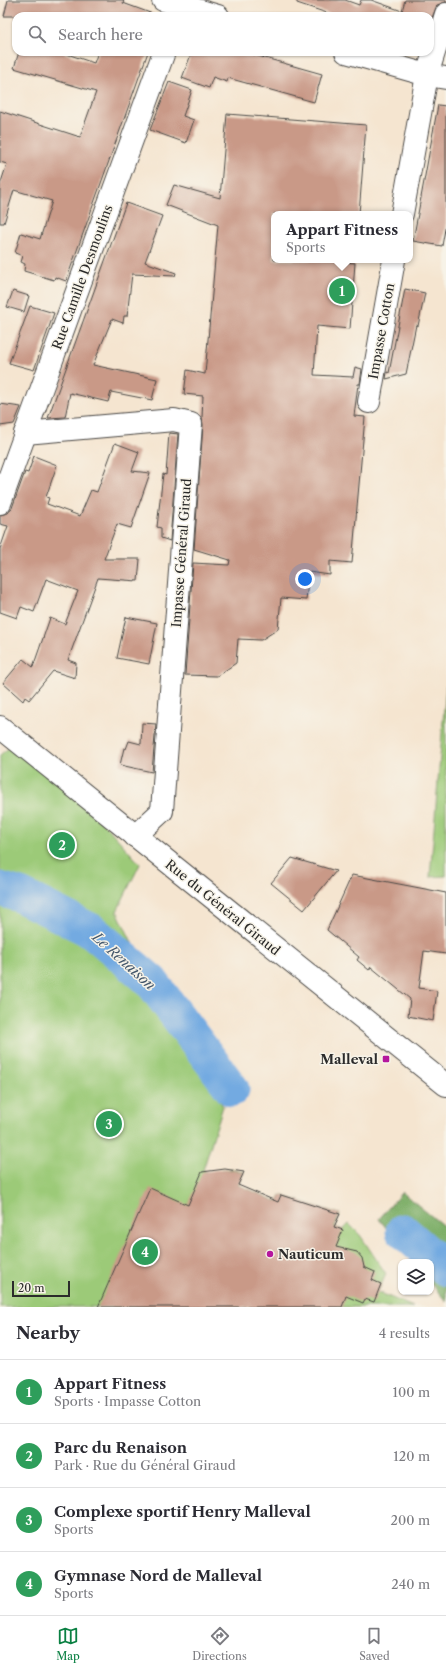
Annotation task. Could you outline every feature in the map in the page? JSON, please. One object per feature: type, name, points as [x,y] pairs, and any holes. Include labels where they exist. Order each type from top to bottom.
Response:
[{"type":"street","points":[[173,7],[198,12]]},
{"type":"street","points":[[403,211],[436,76],[446,14]]},
{"type":"street","name":"Rue Camille Desmoulins","points":[[0,503],[163,56]]},
{"type":"street","points":[[361,56],[436,76]]},
{"type":"street","name":"Impasse Cotton","points":[[369,402],[393,263]]},
{"type":"street","name":"Impasse Général Giraud","points":[[25,433],[174,420],[191,424],[162,811],[135,836]]},
{"type":"street","name":"Rue du Général Giraud","points":[[0,727],[446,1085]]},
{"type":"green space","points":[[446,685],[446,876],[430,877]]},
{"type":"green space","points":[[17,741],[106,826],[140,864],[117,911],[151,982],[223,1106],[203,1170],[215,1176],[218,1170],[221,1169],[244,1172],[238,1185],[278,1202],[281,1195],[340,1214],[335,1227],[343,1230],[349,1224],[360,1235],[386,1274],[378,1292],[413,1307],[0,1307],[0,755]]},
{"type":"green space","points":[[402,1192],[446,1228],[446,1301],[434,1287],[434,1259],[412,1259],[379,1219]]},
{"type":"building","points":[[8,0],[124,0],[123,3],[148,12],[12,12],[12,16],[4,16]]},
{"type":"building","points":[[297,0],[345,0],[359,5],[361,0],[371,0],[402,11],[405,0],[446,0],[446,2],[437,5],[434,13],[324,12],[297,3]]},
{"type":"building","points":[[18,56],[73,56],[94,63],[97,56],[147,56],[66,281],[55,277],[54,280],[24,271],[25,264],[21,262],[23,256],[15,253],[21,233],[40,239],[52,201],[14,190],[4,223],[0,223],[0,185],[7,164],[0,162],[0,111],[80,137],[96,92],[14,68]]},
{"type":"building","points":[[190,56],[258,56],[322,74],[314,102],[228,78],[227,82],[213,77],[209,88],[182,78]]},
{"type":"building","points":[[169,82],[192,90],[183,116],[194,120],[186,143],[150,130]]},
{"type":"building","points":[[438,105],[446,106],[446,223],[442,246],[413,241]]},
{"type":"building","points":[[227,114],[366,125],[359,211],[271,211],[271,263],[355,263],[350,329],[317,326],[314,375],[353,377],[355,367],[362,369],[360,384],[358,384],[354,416],[365,417],[352,563],[330,561],[330,575],[309,572],[306,600],[281,598],[278,629],[261,640],[238,639],[236,663],[217,676],[185,675],[193,563],[229,565],[230,560],[194,549],[203,425],[203,396],[184,394],[187,370],[205,374],[218,225],[166,205],[174,185],[220,198]]},
{"type":"building","points":[[126,203],[162,216],[145,262],[176,273],[175,276],[132,274],[127,316],[124,316],[123,323],[112,319],[93,365],[157,379],[152,400],[111,392],[108,402],[70,393],[65,417],[48,418]]},
{"type":"building","points":[[405,289],[425,293],[418,326],[416,325],[406,374],[386,379],[387,372],[389,373]]},
{"type":"building","points":[[13,291],[29,296],[24,312],[7,307]]},
{"type":"building","points":[[30,306],[54,313],[34,370],[9,363]]},
{"type":"building","points":[[0,404],[21,407],[14,424],[0,426]]},
{"type":"building","points":[[169,433],[178,434],[170,541],[161,538],[161,528],[157,527],[163,474],[166,475]]},
{"type":"building","points":[[115,443],[139,452],[132,471],[150,473],[131,528],[117,524],[104,559],[140,559],[138,581],[98,578],[68,660],[76,663],[75,678],[53,671],[29,700],[25,697],[23,701],[3,683],[23,659],[33,667],[50,618],[65,624],[78,591],[46,579],[34,612],[21,607],[17,618],[0,612],[0,549],[8,526],[0,524],[0,515],[8,513],[12,508],[25,472],[28,473],[34,456],[57,465],[46,497],[49,498],[47,504],[80,516],[91,490],[97,492]]},
{"type":"building","points":[[126,617],[157,623],[149,664],[117,658]]},
{"type":"building","points":[[142,723],[156,724],[152,772],[120,765],[124,748],[126,749],[129,741],[141,744]]},
{"type":"building","points":[[292,858],[336,871],[304,910],[271,883]]},
{"type":"building","points":[[352,875],[446,893],[446,954],[424,951],[419,988],[437,991],[433,1021],[408,1016],[410,999],[371,967],[369,970],[357,960],[359,957],[327,930]]},
{"type":"building","name":"Nauticum","points":[[225,1169],[244,1172],[238,1185],[278,1202],[281,1195],[340,1214],[334,1227],[343,1230],[336,1247],[357,1252],[362,1258],[364,1267],[375,1272],[372,1280],[381,1284],[374,1302],[365,1299],[363,1303],[346,1296],[342,1307],[98,1307],[150,1188],[188,1205],[202,1172]]},
{"type":"waterway","name":"Le Renaison","points":[[0,889],[20,895],[92,931],[151,981],[232,1089]]},
{"type":"waterway","name":"Le Renaison","points":[[403,1231],[446,1269]]},
{"type":"place","name":"Appart Fitness","points":[[342,291]]},
{"type":"place","name":"Parc du Renaison","points":[[62,845]]},
{"type":"place","name":"Malleval","points":[[386,1059]]},
{"type":"place","name":"Complexe sportif Henry Malleval","points":[[109,1124]]},
{"type":"place","name":"Gymnase Nord de Malleval","points":[[145,1252]]},
{"type":"place","name":"Nauticum","points":[[270,1254]]}]
